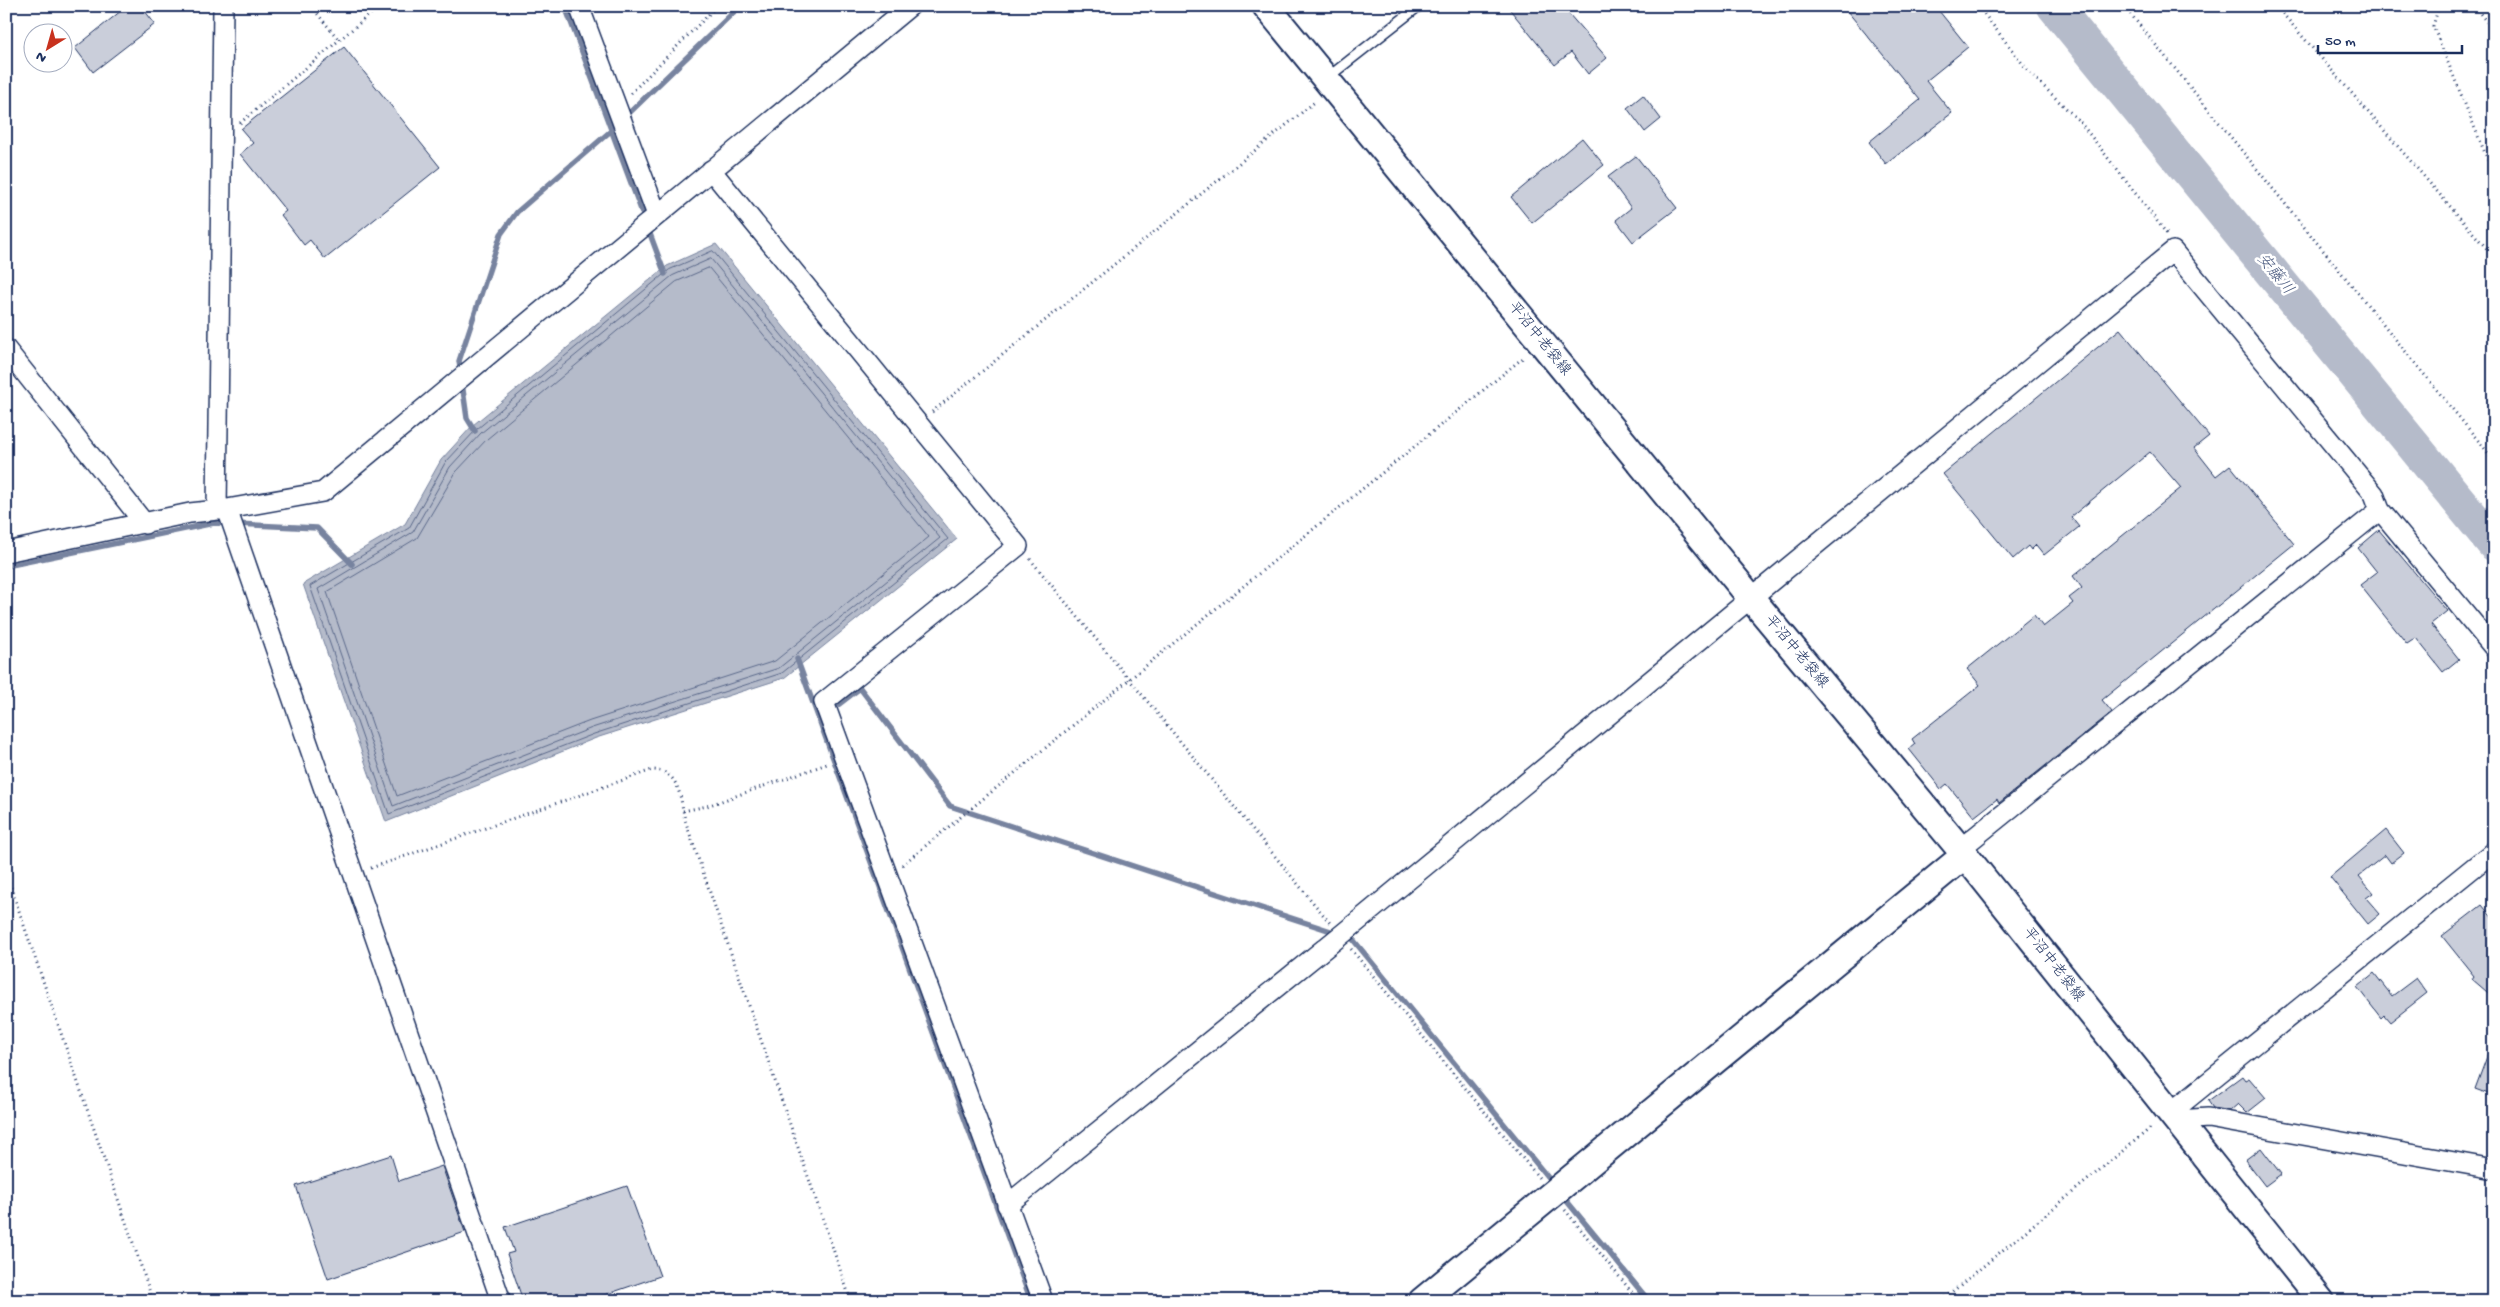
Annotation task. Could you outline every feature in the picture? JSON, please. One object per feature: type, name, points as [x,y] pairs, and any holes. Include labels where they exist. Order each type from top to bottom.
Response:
[{"type":"main road","name":"平沼中老袋線","points":[[1266,6],[1751,598],[1963,852],[2321,1301]]},
{"type":"main road","points":[[1422,1301],[1963,852]]},
{"type":"street","points":[[223,6],[222,510],[354,874],[501,1301]]},
{"type":"street","points":[[579,6],[657,215]]},
{"type":"street","points":[[6,552],[190,513],[222,510],[323,492],[910,6]]},
{"type":"street","points":[[711,170],[1018,546],[824,702],[1043,1301]]},
{"type":"street","points":[[1007,1204],[1340,936],[2173,251],[2374,494],[2380,510],[2494,648]]},
{"type":"street","points":[[6,348],[145,524]]},
{"type":"street","points":[[1963,852],[2380,510]]},
{"type":"street","points":[[2174,1116],[2494,852]]},
{"type":"street","points":[[2174,1116],[2208,1118],[2494,1169]]},
{"type":"lane","points":[[1330,83],[1419,6]]},
{"type":"path","points":[[311,6],[339,40]]},
{"type":"path","points":[[222,138],[380,6]]},
{"type":"path","points":[[616,108],[718,6]]},
{"type":"path","points":[[1978,6],[2029,72],[2080,122],[2167,235],[2173,251]]},
{"type":"path","points":[[2124,6],[2494,460]]},
{"type":"path","points":[[2276,6],[2494,257]]},
{"type":"path","points":[[2439,6],[2433,26],[2494,175]]},
{"type":"path","points":[[2474,6],[2494,31]]},
{"type":"path","points":[[918,423],[1330,83]]},
{"type":"path","points":[[888,877],[1542,343]]},
{"type":"path","points":[[1018,546],[1130,679],[1638,1301]]},
{"type":"path","points":[[683,812],[707,806],[844,758]]},
{"type":"path","points":[[354,874],[652,770],[663,770],[670,774],[676,783],[683,812],[851,1301]]},
{"type":"path","points":[[6,873],[152,1301]]},
{"type":"path","points":[[1941,1301],[2174,1116]]},
{"type":"water","points":[[716,244],[957,539],[784,678],[596,738],[386,822],[303,584],[405,524],[441,460],[473,425],[667,266]]},
{"type":"building","points":[[127,6],[141,6],[155,24],[93,72],[75,48]]},
{"type":"building","points":[[1507,6],[1562,6],[1607,58],[1588,74],[1571,52],[1555,65]]},
{"type":"building","points":[[1843,6],[1935,6],[1968,47],[1926,81],[1952,113],[1886,164],[1869,142],[1920,100]]},
{"type":"building","points":[[344,47],[440,167],[325,259],[310,240],[304,245],[281,215],[286,211],[240,154],[253,143],[241,129]]},
{"type":"building","points":[[1643,95],[1661,119],[1645,132],[1627,108]]},
{"type":"building","points":[[1582,138],[1604,165],[1532,223],[1511,197]]},
{"type":"building","points":[[1636,156],[1677,208],[1633,242],[1616,220],[1631,208],[1608,177]]},
{"type":"building","points":[[2120,329],[2209,436],[2194,448],[2216,476],[2230,465],[2294,544],[2102,700],[2112,712],[1999,803],[1997,799],[1974,817],[1947,784],[1941,789],[1909,749],[1915,744],[1912,739],[1980,685],[1967,669],[2034,615],[2043,627],[2073,603],[2069,598],[2082,588],[2073,576],[2181,488],[2150,452],[2071,517],[2079,527],[2044,555],[2036,545],[2031,550],[2028,546],[2013,559],[1943,474]]},
{"type":"building","points":[[2379,530],[2447,611],[2431,624],[2459,659],[2443,672],[2416,638],[2407,644],[2360,585],[2377,572],[2358,548]]},
{"type":"building","points":[[2386,830],[2404,853],[2391,863],[2385,855],[2359,876],[2373,893],[2366,898],[2380,914],[2368,924],[2330,877]]},
{"type":"building","points":[[2482,905],[2494,920],[2494,998],[2472,979],[2474,976],[2442,936]]},
{"type":"building","points":[[2374,973],[2392,996],[2416,978],[2427,993],[2390,1022],[2384,1015],[2381,1018],[2357,987]]},
{"type":"building","points":[[2492,1043],[2494,1043],[2494,1096],[2475,1089]]},
{"type":"building","points":[[2242,1076],[2245,1080],[2249,1078],[2266,1098],[2247,1113],[2238,1104],[2230,1111],[2213,1108],[2208,1101]]},
{"type":"building","points":[[2261,1148],[2281,1174],[2265,1186],[2245,1160]]},
{"type":"building","points":[[391,1155],[399,1181],[442,1166],[465,1232],[328,1279],[296,1186]]},
{"type":"building","points":[[627,1186],[660,1276],[587,1301],[523,1301],[507,1254],[514,1252],[505,1227]]},
{"type":"waterway","points":[[565,6],[665,274]]},
{"type":"waterway","points":[[625,117],[740,6]]},
{"type":"waterway","name":"安藤川","points":[[2054,6],[2494,544]]},
{"type":"waterway","points":[[461,374],[459,361],[501,234],[517,212],[613,129]]},
{"type":"waterway","points":[[462,383],[467,418],[475,431]]},
{"type":"waterway","points":[[6,566],[214,523],[317,528],[352,564]]},
{"type":"waterway","points":[[797,659],[1031,1301]]},
{"type":"waterway","points":[[830,711],[860,688],[950,806],[1337,933]]},
{"type":"waterway","points":[[1345,935],[1351,937],[1554,1185]]},
{"type":"waterway","points":[[1561,1194],[1649,1301]]}]
